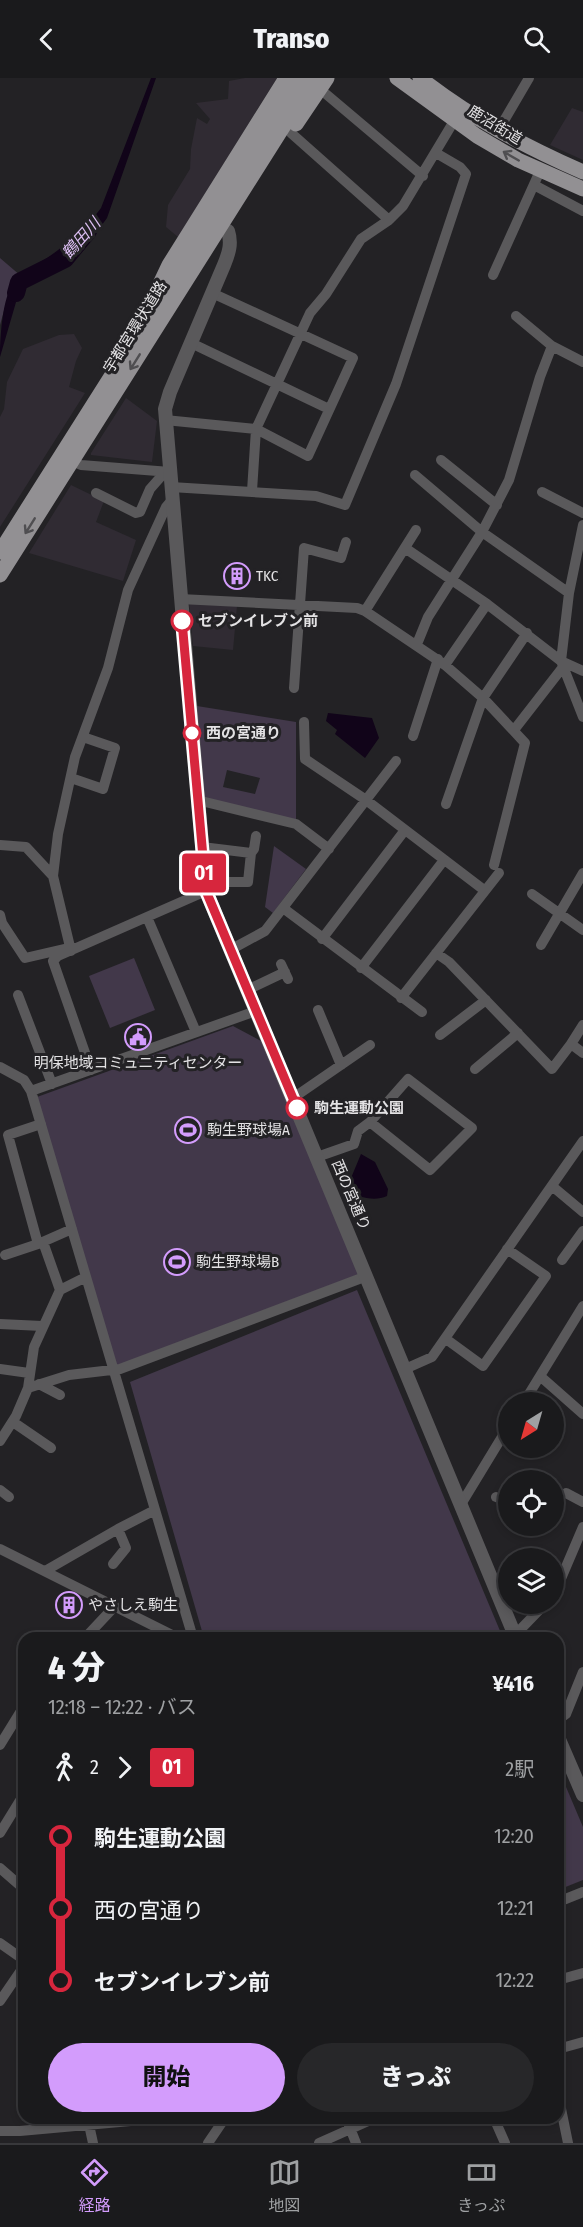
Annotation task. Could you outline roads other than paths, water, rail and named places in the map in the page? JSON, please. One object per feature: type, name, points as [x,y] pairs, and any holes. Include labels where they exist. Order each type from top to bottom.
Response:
[{"type":"main road","points":[[144,335],[169,265],[300,78]]},
{"type":"main road","name":"鹿沼街道","points":[[397,78],[454,121],[512,157],[537,178],[583,189]]},
{"type":"main road","name":"鹿沼街道","points":[[420,78],[498,131],[526,147],[583,172]]},
{"type":"main road","points":[[292,90],[320,82]]},
{"type":"main road","points":[[144,335],[178,303],[291,133],[320,82]]},
{"type":"main road","name":"宇都宮環状道路","points":[[0,552],[66,458],[144,335],[292,90]]},
{"type":"main road","name":"宇都宮環状道路","points":[[0,575],[66,458]]},
{"type":"street","points":[[498,131],[529,78]]},
{"type":"street","points":[[320,82],[423,176]]},
{"type":"street","points":[[252,491],[256,429],[310,313],[326,294],[361,239],[389,220],[404,206],[454,121]]},
{"type":"street","points":[[291,133],[389,220]]},
{"type":"street","points":[[70,949],[54,876],[58,834],[82,737],[108,668],[128,590],[171,494],[252,491],[316,496],[345,505],[396,384],[466,174],[460,167],[436,153]]},
{"type":"street","points":[[493,275],[537,178],[583,212]]},
{"type":"street","name":"西の宮通り","points":[[228,231],[231,239],[230,247],[170,392],[165,420],[205,887],[513,1632]]},
{"type":"street","points":[[165,420],[256,429],[308,456],[353,358],[212,293]]},
{"type":"street","points":[[516,316],[552,346],[583,362]]},
{"type":"street","points":[[190,343],[277,382],[329,409]]},
{"type":"street","points":[[417,644],[428,617],[482,532],[510,480],[540,377],[552,346]]},
{"type":"street","points":[[66,458],[81,465],[168,472]]},
{"type":"street","points":[[441,460],[497,505]]},
{"type":"street","points":[[96,493],[136,513],[140,512],[150,489],[168,472]]},
{"type":"street","points":[[415,475],[482,532],[569,593]]},
{"type":"street","points":[[542,492],[583,513]]},
{"type":"street","points":[[583,525],[569,593],[562,664],[583,717]]},
{"type":"street","points":[[365,611],[416,530]]},
{"type":"street","points":[[294,688],[304,548],[341,558],[346,542]]},
{"type":"street","points":[[405,548],[527,633],[562,664],[583,671]]},
{"type":"street","points":[[180,599],[348,607],[365,611],[441,662],[483,698],[525,742],[497,869],[484,890],[401,998]]},
{"type":"street","points":[[413,736],[441,662],[487,604]]},
{"type":"street","points":[[446,804],[483,698],[527,633]]},
{"type":"street","points":[[514,730],[562,664]]},
{"type":"street","points":[[304,722],[305,759],[366,800],[484,890]]},
{"type":"street","points":[[71,778],[103,789],[115,748],[82,737]]},
{"type":"street","points":[[230,950],[265,931],[396,761]]},
{"type":"street","points":[[198,800],[296,824],[329,849]]},
{"type":"street","points":[[322,939],[405,830]]},
{"type":"street","points":[[91,1070],[53,961],[70,949],[147,917],[205,887],[248,882],[251,853],[256,836]]},
{"type":"street","points":[[0,845],[26,847],[54,876]]},
{"type":"street","points":[[202,847],[251,853]]},
{"type":"street","points":[[362,968],[444,860]]},
{"type":"street","points":[[541,945],[583,873]]},
{"type":"street","points":[[532,894],[583,930]]},
{"type":"street","points":[[283,908],[422,1012]]},
{"type":"street","points":[[0,915],[2,923],[25,958],[70,949]]},
{"type":"street","points":[[147,917],[196,1032]]},
{"type":"street","points":[[436,953],[449,962],[552,1069],[583,1025]]},
{"type":"street","points":[[247,990],[285,972]]},
{"type":"street","points":[[18,995],[52,1084]]},
{"type":"street","points":[[440,1035],[486,1000]]},
{"type":"street","points":[[318,1010],[341,1065]]},
{"type":"street","points":[[31,1091],[256,1011]]},
{"type":"street","points":[[475,1069],[518,1034]]},
{"type":"street","points":[[571,1044],[583,1053]]},
{"type":"street","points":[[293,1098],[370,1045]]},
{"type":"street","points":[[0,1067],[24,1080],[31,1091],[191,1632]]},
{"type":"street","points":[[317,1157],[354,1144],[358,1131],[370,1122],[408,1080],[472,1128],[430,1170],[370,1122]]},
{"type":"street","points":[[41,1124],[8,1135],[41,1243],[60,1290]]},
{"type":"street","points":[[405,1369],[432,1357],[583,1142]]},
{"type":"street","points":[[552,1186],[583,1212]]},
{"type":"street","points":[[4,1255],[41,1243],[72,1229]]},
{"type":"street","points":[[562,1260],[583,1231]]},
{"type":"street","points":[[446,1339],[483,1366],[546,1276],[507,1249]]},
{"type":"street","points":[[0,1441],[34,1386],[69,1375],[113,1370],[367,1276]]},
{"type":"street","points":[[60,1395],[34,1386],[29,1373],[34,1347],[60,1290],[86,1277]]},
{"type":"street","points":[[530,1392],[583,1306]]},
{"type":"street","points":[[0,1324],[42,1326]]},
{"type":"street","points":[[571,1327],[583,1329]]},
{"type":"street","points":[[0,1369],[29,1373]]},
{"type":"street","points":[[540,1376],[583,1414]]},
{"type":"street","points":[[13,1422],[51,1448]]},
{"type":"street","points":[[460,1506],[498,1443]]},
{"type":"street","points":[[566,1493],[583,1502]]},
{"type":"street","points":[[45,1571],[117,1529],[155,1510]]},
{"type":"street","points":[[564,1572],[583,1527]]},
{"type":"street","points":[[113,1564],[126,1548],[117,1529]]},
{"type":"street","points":[[0,1548],[166,1632]]},
{"type":"street","points":[[91,1632],[115,1606]]},
{"type":"street","points":[[519,1632],[536,1614]]},
{"type":"street","points":[[564,1716],[583,1672]]},
{"type":"street","points":[[0,1745],[18,1725]]},
{"type":"street","points":[[564,1750],[581,1786]]},
{"type":"street","points":[[0,1833],[18,1804]]},
{"type":"street","points":[[0,1868],[18,1884]]},
{"type":"street","points":[[564,1900],[583,1892]]},
{"type":"street","points":[[0,1943],[18,1956]]},
{"type":"street","points":[[564,1978],[583,1973]]},
{"type":"street","points":[[0,2000],[18,1974]]},
{"type":"street","points":[[564,2047],[583,2042]]},
{"type":"street","points":[[564,2123],[568,2143]]},
{"type":"street","points":[[0,2131],[20,2131],[68,2124]]},
{"type":"street","points":[[89,2124],[93,2143]]},
{"type":"street","points":[[208,2143],[221,2124]]},
{"type":"street","points":[[348,2124],[356,2143]]},
{"type":"street","points":[[319,2143],[361,2124]]},
{"type":"street","points":[[497,2124],[505,2143]]},
{"type":"water","points":[[151,78],[156,78],[107,218],[99,229],[21,285],[0,357],[4,312],[11,288],[23,275],[76,235],[101,208]]},
{"type":"water","points":[[328,713],[372,718],[379,738],[365,758],[335,734],[337,730],[326,721]]},
{"type":"water","points":[[361,1154],[375,1162],[388,1189],[387,1196],[377,1199],[366,1198],[346,1190]]},
{"type":"waterway","name":"鶴田川","points":[[16,293],[19,282],[65,259],[88,231]]},
{"type":"place","name":"TKC","points":[[237,576]]},
{"type":"place","name":"セブンイレブン前","points":[[182,621]]},
{"type":"place","name":"西の宮通り","points":[[192,733]]},
{"type":"place","name":"明保地域コミュニティセンター","points":[[138,1037]]},
{"type":"place","name":"駒生運動公園","points":[[297,1108]]},
{"type":"place","name":"駒生野球場A","points":[[188,1130]]},
{"type":"place","name":"駒生野球場B","points":[[177,1262]]},
{"type":"place","name":"やさしえ駒生","points":[[69,1605]]}]
